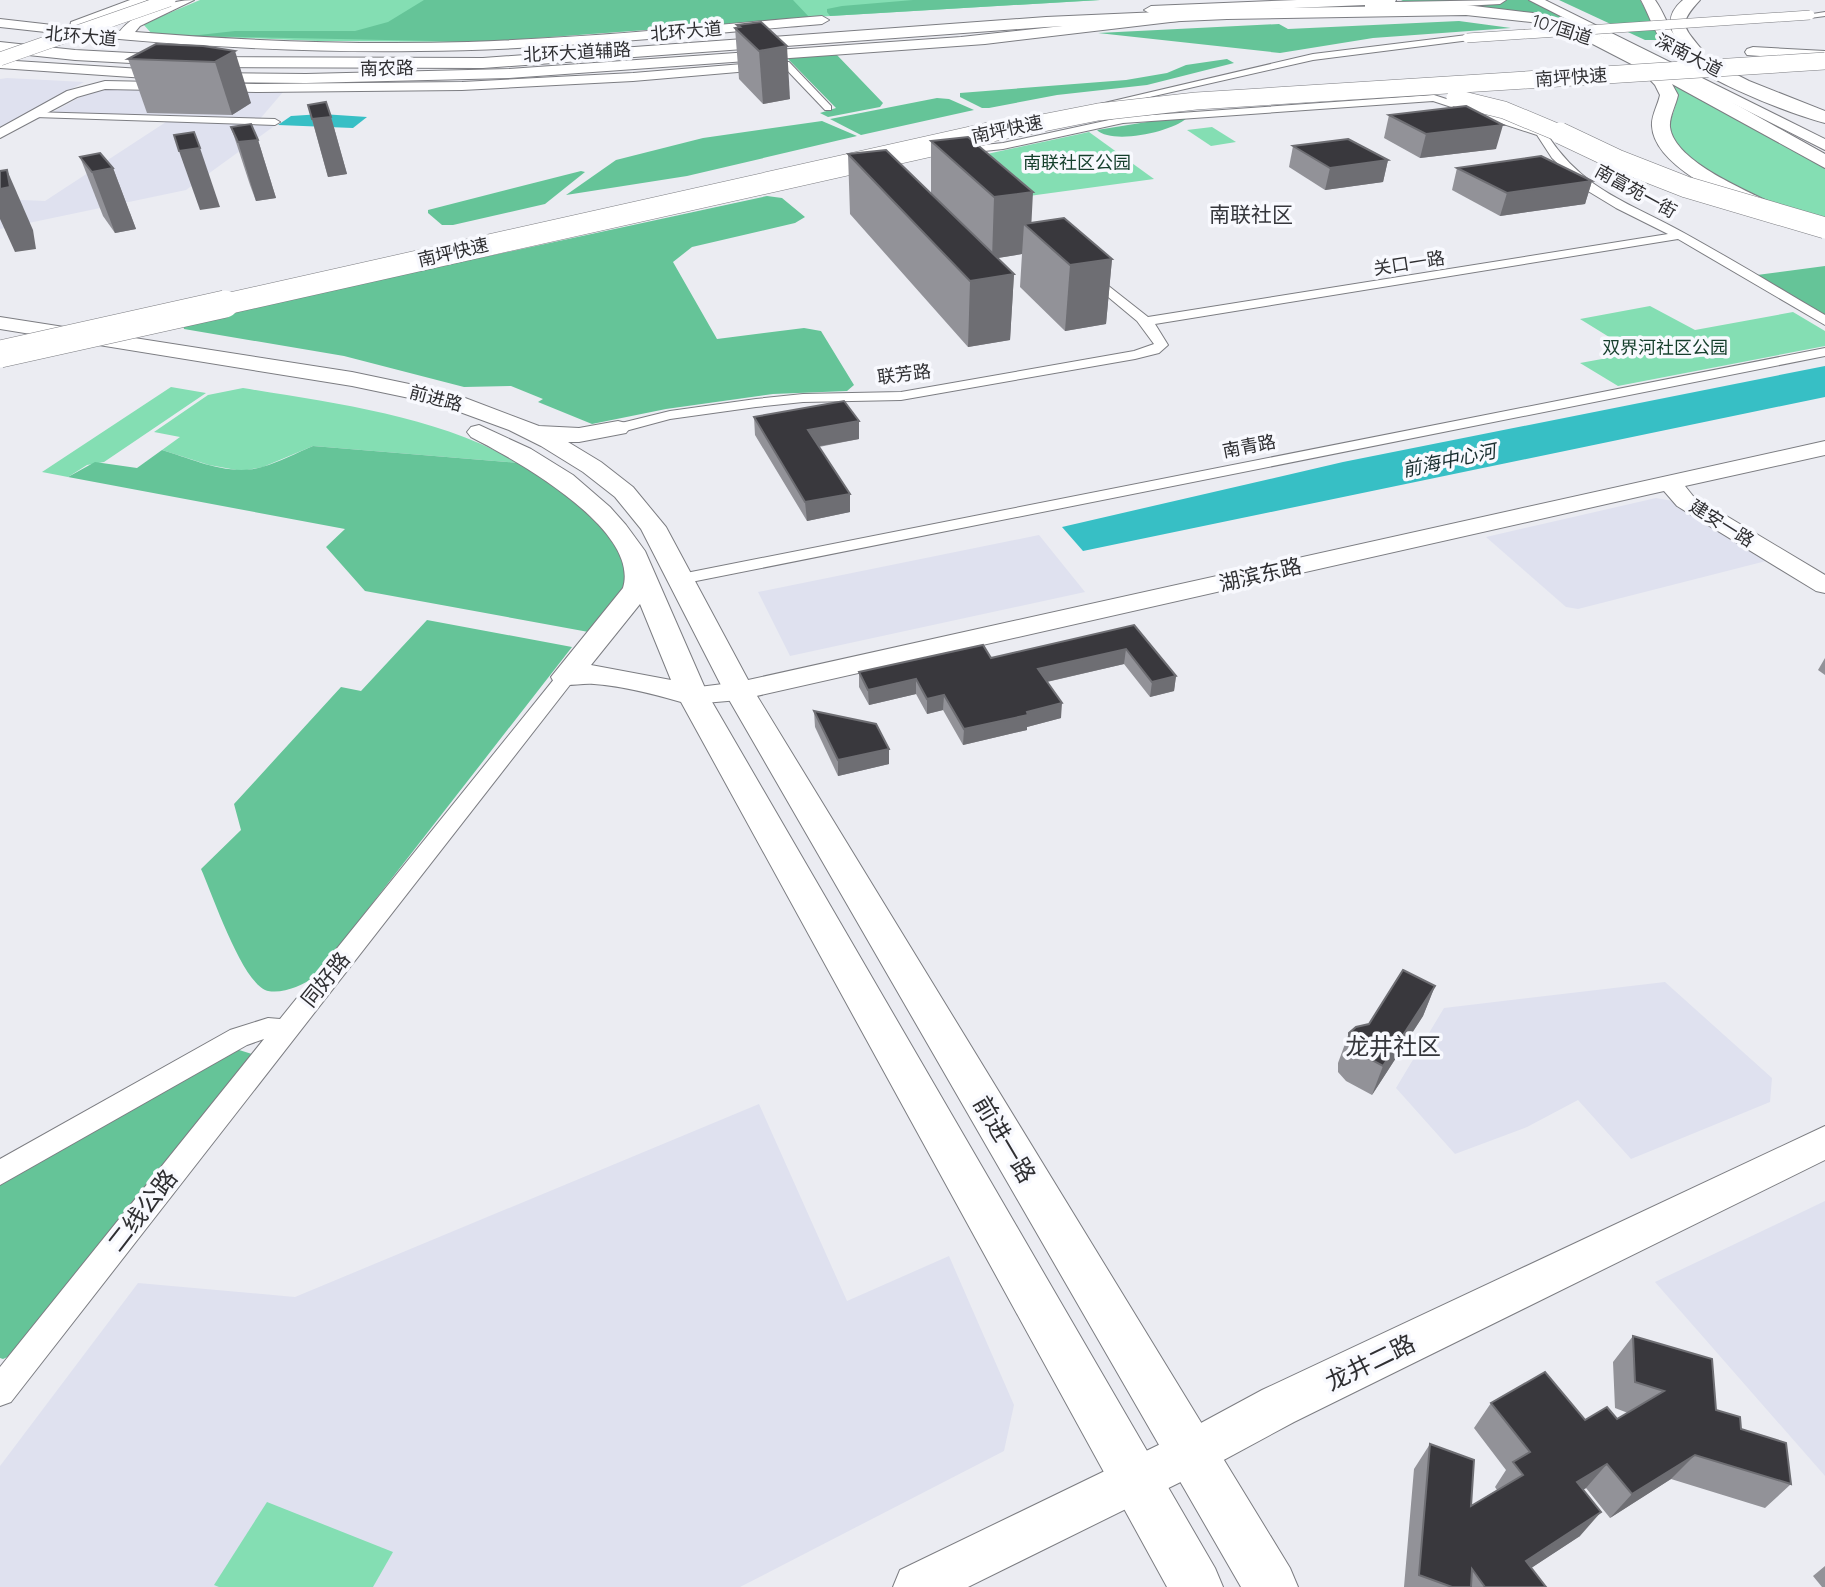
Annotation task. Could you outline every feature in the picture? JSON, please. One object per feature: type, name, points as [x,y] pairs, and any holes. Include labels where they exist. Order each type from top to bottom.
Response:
[{"type":"highway","points":[[1139,1],[1153,0]]},
{"type":"highway","points":[[1072,12],[1246,0]]},
{"type":"highway","points":[[1648,0],[1670,41],[1704,66]]},
{"type":"highway","points":[[1693,0],[1683,6],[1677,16],[1677,28],[1704,58],[1756,82],[1825,107]]},
{"type":"highway","name":"107国道","points":[[1227,14],[1499,6],[1562,26],[1643,62],[1825,162]]},
{"type":"highway","name":"北环大道","points":[[0,38],[94,47],[241,54],[429,55],[545,50],[889,22],[1072,12]]},
{"type":"highway","name":"北环大道","points":[[0,47],[75,55],[205,62],[458,63],[693,50],[958,27],[1227,14]]},
{"type":"highway","points":[[421,47],[545,50]]},
{"type":"highway","points":[[1068,99],[1191,86],[1825,47]]},
{"type":"highway","points":[[1753,52],[1825,57]]},
{"type":"highway","points":[[1672,55],[1825,117]]},
{"type":"highway","name":"南坪快速","points":[[0,337],[879,150],[1048,110],[1138,98],[1825,57]]},
{"type":"highway","name":"南坪快速","points":[[0,354],[1027,125],[1098,112],[1196,102],[1825,57]]},
{"type":"highway","points":[[1643,62],[1663,83],[1669,95],[1661,124],[1666,141],[1680,157],[1709,178],[1745,198],[1825,230]]},
{"type":"highway","points":[[1470,84],[1825,70]]},
{"type":"highway","points":[[1756,82],[1825,98]]},
{"type":"highway","points":[[738,189],[891,164],[1065,126],[1160,112],[1386,96],[1433,96],[1502,107],[1609,158],[1669,181],[1825,230]]},
{"type":"highway","points":[[879,150],[990,116]]},
{"type":"main road","points":[[142,0],[78,23],[77,27],[108,28],[148,17]]},
{"type":"main road","points":[[0,59],[158,0]]},
{"type":"main road","points":[[0,59],[169,0]]},
{"type":"main road","points":[[137,37],[127,31],[130,26],[188,0]]},
{"type":"main road","name":"北环大道","points":[[1072,12],[1306,10],[1390,0]]},
{"type":"main road","name":"深南大道","points":[[1535,0],[1825,145]]},
{"type":"main road","name":"深南大道","points":[[1553,0],[1776,104],[1825,132]]},
{"type":"main road","points":[[6,24],[51,24],[100,14]]},
{"type":"main road","name":"北环大道辅路","points":[[0,59],[50,69],[321,83],[782,60],[1196,16]]},
{"type":"main road","name":"北环大道辅路","points":[[6,24],[137,37],[248,44],[421,47],[587,39],[828,20]]},
{"type":"main road","points":[[0,71],[50,69]]},
{"type":"main road","points":[[0,134],[72,94],[105,85],[321,83]]},
{"type":"main road","name":"前进路","points":[[0,323],[383,384],[444,398],[529,431],[601,473],[634,503],[653,527],[739,691]]},
{"type":"main road","name":"前进路","points":[[0,337],[354,395],[406,406],[450,420],[507,445],[578,491],[618,529],[694,695]]},
{"type":"main road","points":[[529,431],[579,435],[618,428]]},
{"type":"main road","points":[[578,491],[601,493],[611,485],[589,461],[593,446],[618,428]]},
{"type":"main road","name":"湖滨东路","points":[[694,695],[739,691],[1825,448]]},
{"type":"main road","name":"建安一路","points":[[1670,483],[1703,498],[1825,572]]},
{"type":"main road","name":"建安一路","points":[[1670,483],[1685,501],[1825,586]]},
{"type":"main road","points":[[602,513],[605,505],[614,501],[634,503]]},
{"type":"main road","points":[[566,677],[637,589],[641,575]]},
{"type":"main road","points":[[566,677],[580,673],[694,695],[1196,1587]]},
{"type":"main road","name":"前进一路","points":[[739,691],[1271,1587]]},
{"type":"main road","name":"龙井二路","points":[[917,1587],[1191,1453],[1278,1406],[1825,1142]]},
{"type":"street","points":[[187,311],[879,150],[1312,57],[1467,38],[1825,14]]},
{"type":"street","points":[[782,60],[828,108]]},
{"type":"street","points":[[879,150],[981,149],[1123,120],[1434,98],[1541,133],[1553,132],[1666,187],[1709,178]]},
{"type":"street","points":[[35,114],[275,122]]},
{"type":"street","name":"南富苑一街","points":[[1541,133],[1556,156],[1587,186],[1620,206],[1679,235],[1825,321]]},
{"type":"street","name":"关口一路","points":[[1144,322],[1679,235]]},
{"type":"street","points":[[1081,268],[1144,322]]},
{"type":"street","name":"联芳路","points":[[618,428],[670,415],[756,402],[901,396],[1135,355],[1154,350],[1161,345],[1160,338],[1144,322]]},
{"type":"street","name":"南青路","points":[[681,579],[1825,352]]},
{"type":"street","name":"同好路","points":[[285,1029],[566,677]]},
{"type":"street","points":[[0,1173],[239,1037],[268,1028],[285,1029]]},
{"type":"street","name":"二线公路","points":[[0,1391],[285,1029]]},
{"type":"shaded area","points":[[0,79],[84,82],[0,128]]},
{"type":"shaded area","points":[[112,88],[283,92],[259,120],[53,112],[84,95]]},
{"type":"shaded area","points":[[169,120],[277,124],[186,190],[0,229],[0,199],[45,201]]},
{"type":"shaded area","points":[[1656,498],[1673,501],[1770,560],[1578,609],[1566,607],[1486,537]]},
{"type":"shaded area","points":[[1039,535],[1085,592],[790,656],[758,592]]},
{"type":"shaded area","points":[[1665,982],[1772,1078],[1770,1102],[1631,1159],[1578,1100],[1527,1127],[1455,1154],[1396,1088],[1444,1008]]},
{"type":"shaded area","points":[[759,1104],[847,1301],[949,1256],[1014,1405],[1004,1451],[740,1587],[0,1587],[0,1466],[138,1283],[295,1297]]},
{"type":"shaded area","points":[[1825,1201],[1825,1476],[1655,1282]]},
{"type":"green space","points":[[200,0],[1100,0],[830,16],[481,42],[318,41],[152,34],[143,24]]},
{"type":"green space","points":[[424,0],[793,0],[810,18],[481,42],[190,36],[235,31],[355,31],[388,22]]},
{"type":"green space","points":[[913,0],[1100,0],[830,16],[827,12],[827,9],[842,6]]},
{"type":"green space","points":[[1401,0],[1530,0],[1582,27],[1416,8]]},
{"type":"green space","points":[[1559,0],[1640,0],[1662,40],[1645,40]]},
{"type":"green space","points":[[1459,21],[1511,28],[1373,38],[1280,53],[1098,33],[1279,24],[1288,29]]},
{"type":"green space","points":[[836,54],[883,103],[880,107],[828,117],[820,113],[836,108],[788,59]]},
{"type":"green space","points":[[1227,59],[1234,63],[1147,85],[1057,95],[989,108],[982,108],[960,97],[960,93],[1126,80],[1167,73],[1186,65]]},
{"type":"green space","points":[[1673,83],[1825,167],[1825,223],[1763,201],[1716,178],[1697,165],[1681,150],[1672,135],[1671,122],[1676,103]]},
{"type":"green space","points":[[937,98],[949,99],[974,110],[861,135],[830,119]]},
{"type":"green space","points":[[1178,117],[1187,118],[1169,128],[1142,135],[1115,136],[1097,130]]},
{"type":"green space","points":[[822,121],[857,136],[687,176],[566,195],[616,160],[703,138]]},
{"type":"green space","points":[[1212,127],[1236,142],[1211,146],[1187,130]]},
{"type":"green space","name":"南联社区公园","points":[[1089,132],[1154,179],[1015,198],[941,164]]},
{"type":"green space","points":[[585,172],[545,204],[453,225],[442,225],[428,213],[428,210]]},
{"type":"green space","points":[[767,196],[782,198],[805,217],[795,223],[692,247],[673,262],[717,339],[804,328],[821,331],[854,385],[847,391],[773,394],[666,409],[592,424],[538,402],[543,399],[511,386],[464,387],[344,356],[184,329],[183,322]]},
{"type":"green space","points":[[1825,266],[1825,315],[1757,275]]},
{"type":"green space","name":"双界河社区公园","points":[[1650,306],[1695,330],[1793,312],[1825,331],[1825,346],[1618,386],[1580,363],[1635,353],[1580,319]]},
{"type":"green space","points":[[171,387],[206,393],[104,462],[87,465],[68,477],[42,472]]},
{"type":"green space","points":[[243,388],[349,406],[420,422],[454,433],[519,463],[313,446],[263,467],[242,471],[209,465],[162,450],[180,437],[154,432],[208,395]]},
{"type":"green space","points":[[313,446],[519,463],[570,497],[611,537],[632,576],[594,633],[365,591],[326,547],[345,529],[68,477],[95,462],[137,468],[162,450],[211,466],[249,470],[275,463]]},
{"type":"green space","points":[[427,620],[572,647],[315,977],[286,990],[268,991],[258,985],[239,957],[201,869],[241,830],[234,804],[341,687],[361,691]]},
{"type":"green space","points":[[236,1049],[255,1055],[21,1351],[0,1358],[0,1184]]},
{"type":"green space","points":[[267,1502],[393,1552],[373,1587],[214,1585]]},
{"type":"water","points":[[322,114],[367,117],[353,128],[278,125],[291,116]]},
{"type":"water","name":"前海中心河","points":[[1825,366],[1825,397],[1083,551],[1062,527],[1343,462]]},
{"type":"building","points":[[761,22],[787,46],[759,51],[735,28],[740,27],[737,25]]},
{"type":"building","points":[[156,44],[203,46],[235,51],[215,62],[128,59]]},
{"type":"building","points":[[326,102],[331,117],[312,119],[308,105]]},
{"type":"building","points":[[1466,106],[1503,125],[1426,134],[1389,115]]},
{"type":"building","points":[[251,124],[258,140],[238,142],[231,127]]},
{"type":"building","points":[[194,132],[200,148],[179,151],[174,135]]},
{"type":"building","points":[[968,137],[1033,192],[994,197],[931,141]]},
{"type":"building","points":[[1348,139],[1388,160],[1330,168],[1293,146]]},
{"type":"building","points":[[886,150],[1014,274],[970,281],[848,154]]},
{"type":"building","points":[[100,153],[113,168],[92,172],[80,157]]},
{"type":"building","points":[[1541,156],[1592,181],[1507,193],[1457,168]]},
{"type":"building","points":[[7,170],[10,187],[0,189],[0,171]]},
{"type":"building","points":[[1064,218],[1112,259],[1070,265],[1024,224]]},
{"type":"building","points":[[844,401],[859,421],[808,430],[850,494],[805,502],[754,417]]},
{"type":"building","points":[[1134,625],[1176,676],[1152,682],[1126,649],[1038,669],[1062,703],[1027,712],[1028,715],[964,729],[944,695],[927,699],[916,679],[868,690],[859,672],[983,645],[991,658]]},
{"type":"building","points":[[814,711],[876,724],[889,749],[838,760]]},
{"type":"building","points":[[1403,970],[1435,986],[1383,1066],[1357,1052],[1349,1043],[1349,1033],[1356,1027],[1369,1024]]},
{"type":"building","points":[[1633,1336],[1712,1359],[1716,1410],[1740,1417],[1741,1429],[1786,1443],[1791,1484],[1695,1455],[1632,1494],[1607,1464],[1577,1482],[1601,1512],[1526,1561],[1546,1587],[1485,1587],[1472,1569],[1471,1587],[1452,1587],[1419,1575],[1430,1444],[1474,1460],[1471,1506],[1523,1475],[1513,1462],[1530,1452],[1491,1403],[1545,1372],[1585,1420],[1607,1407],[1617,1419],[1664,1391],[1635,1382]]},
{"type":"district","name":"南联社区","points":[[1251,214]]},
{"type":"district","name":"龙井社区","points":[[1393,1046]]}]
